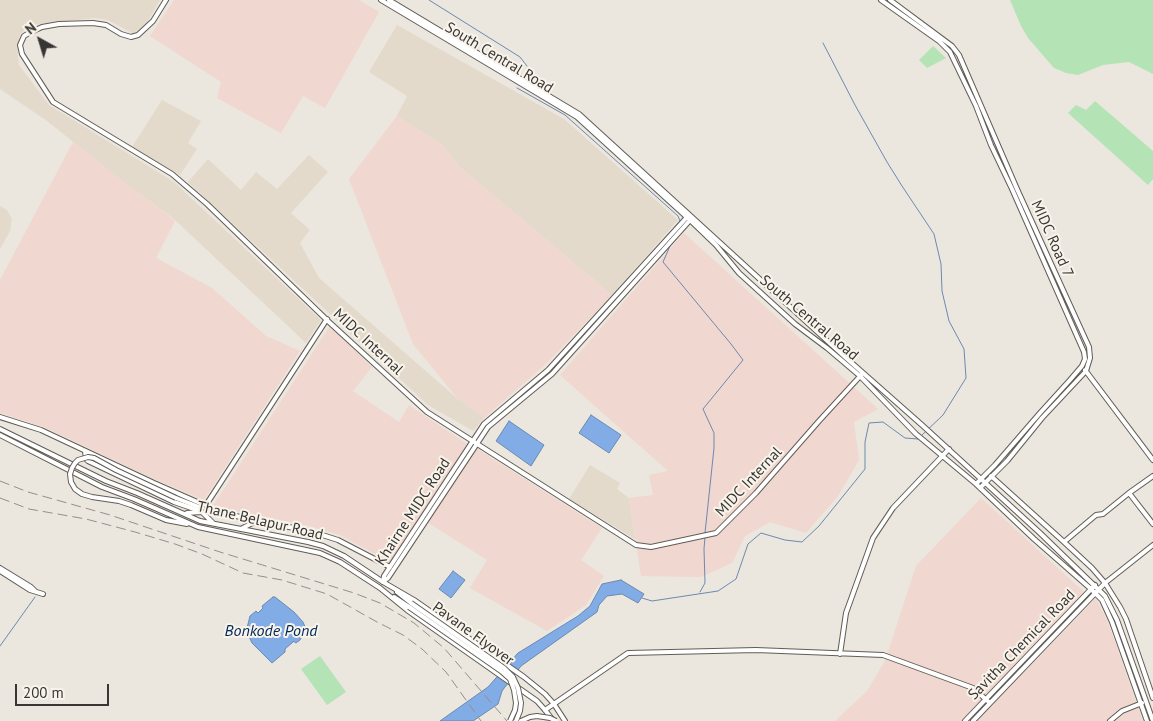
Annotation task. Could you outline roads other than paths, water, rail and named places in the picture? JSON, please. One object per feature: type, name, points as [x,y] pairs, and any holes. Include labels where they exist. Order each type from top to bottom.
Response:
[{"type":"main road","name":"MIDC Internal","points":[[166,0],[153,21],[138,35],[132,37],[121,34],[106,25],[93,23],[59,24],[42,27],[24,36],[20,45],[22,54],[53,102],[172,174],[207,204],[326,319],[427,412],[636,545],[651,548],[716,533],[756,493],[863,373]]},
{"type":"main road","name":"South Central Road","points":[[382,0],[577,117],[1040,533],[1106,596],[1117,620],[1143,702],[1147,721]]},
{"type":"main road","name":"South Central Road","points":[[389,0],[579,114],[690,217],[745,278],[795,324],[860,376],[920,437],[976,484],[1034,539],[1091,589],[1102,600],[1143,702],[1153,721]]},
{"type":"main road","name":"MIDC Road 7","points":[[881,0],[939,41],[950,52],[976,106],[991,145],[1084,352],[1082,366]]},
{"type":"main road","name":"MIDC Road 7","points":[[890,0],[952,46],[959,55],[1017,189],[1089,347],[1090,358],[1086,371]]},
{"type":"main road","name":"Khairne MIDC Road","points":[[383,582],[394,570],[475,442],[484,424],[548,370],[690,217]]},
{"type":"main road","points":[[184,514],[202,509],[326,319]]},
{"type":"main road","points":[[976,484],[1082,366],[1153,460]]},
{"type":"main road","points":[[980,488],[1007,461],[1042,418],[1086,371]]},
{"type":"main road","points":[[0,417],[41,430],[202,509],[214,524]]},
{"type":"main road","name":"Thane Belapur Road","points":[[0,429],[106,481],[200,521],[308,542],[323,546],[344,556],[414,600],[518,673],[539,689],[554,704],[565,721]]},
{"type":"main road","name":"Thane Belapur Road","points":[[0,435],[102,486],[198,528],[299,548],[340,562],[380,588],[407,610],[537,701],[555,721]]},
{"type":"main road","name":"Khairne MIDC Road","points":[[383,582],[384,576],[475,442]]},
{"type":"main road","points":[[840,654],[846,613],[873,538],[893,508],[949,450]]},
{"type":"main road","points":[[85,451],[88,461],[174,502],[202,509]]},
{"type":"main road","points":[[191,524],[166,520],[119,501],[82,494],[75,489],[70,478],[75,462],[88,456],[94,458],[205,512],[207,510],[313,532],[338,540],[394,570]]},
{"type":"main road","points":[[987,473],[1092,568],[1105,583],[1126,619],[1153,698]]},
{"type":"main road","points":[[1064,542],[1096,515],[1103,514],[1129,492],[1153,476]]},
{"type":"main road","points":[[1129,492],[1153,524]]},
{"type":"main road","points":[[241,529],[258,521]]},
{"type":"main road","name":"Savitha Chemical Road","points":[[973,721],[1105,583],[1153,545]]},
{"type":"main road","points":[[0,570],[30,590],[43,594]]},
{"type":"main road","name":"Pavane Flyover","points":[[383,582],[410,605],[510,679],[516,703],[516,710],[510,721]]},
{"type":"main road","name":"Savitha Chemical Road","points":[[965,721],[1095,585]]},
{"type":"main road","name":"Pavane Flyover","points":[[380,588],[410,605],[504,668],[513,677],[518,688],[520,710],[516,721]]},
{"type":"main road","points":[[545,710],[628,653],[756,650],[883,655],[974,688],[990,703]]},
{"type":"main road","points":[[1110,721],[1122,711],[1143,702]]},
{"type":"main road","points":[[521,721],[537,716],[550,718],[555,721]]},
{"type":"water","points":[[591,415],[621,435],[609,453],[579,433]]},
{"type":"water","points":[[509,421],[544,445],[531,466],[496,441]]},
{"type":"water","points":[[453,571],[465,580],[451,598],[439,589]]},
{"type":"water","points":[[621,580],[644,594],[638,603],[622,594],[607,596],[599,605],[597,612],[521,666],[502,691],[498,704],[473,721],[440,721],[488,687],[518,653],[578,616],[590,606],[602,584]]},
{"type":"water","name":"Bonkode Pond","points":[[273,597],[294,612],[303,622],[306,629],[300,640],[296,643],[293,641],[285,649],[285,652],[272,663],[252,643],[247,628],[250,616],[256,611],[258,613],[263,608],[262,606]]},
{"type":"waterway","points":[[429,0],[520,57],[527,66]]},
{"type":"waterway","points":[[823,43],[887,162],[934,234],[941,264],[942,291],[949,321],[964,349],[966,378],[943,415],[921,436]]},
{"type":"waterway","points":[[517,88],[565,115],[678,216],[680,221],[667,236]]},
{"type":"waterway","points":[[670,246],[663,262],[743,360],[703,409],[714,433],[705,533]]},
{"type":"waterway","points":[[642,598],[652,601],[718,591],[736,579],[748,544],[761,533],[785,540],[802,542],[819,526],[865,469],[865,442],[869,423],[883,422],[905,438],[918,439]]},
{"type":"waterway","points":[[700,592],[705,583],[705,537]]},
{"type":"waterway","points":[[0,646],[35,597]]},
{"type":"railway","points":[[0,481],[28,492],[110,515],[380,603],[414,623],[444,648],[507,721]]},
{"type":"railway","points":[[0,498],[29,509],[86,519],[135,532],[202,554],[243,573],[282,580],[327,594],[403,635],[422,649],[446,672],[481,721]]}]
